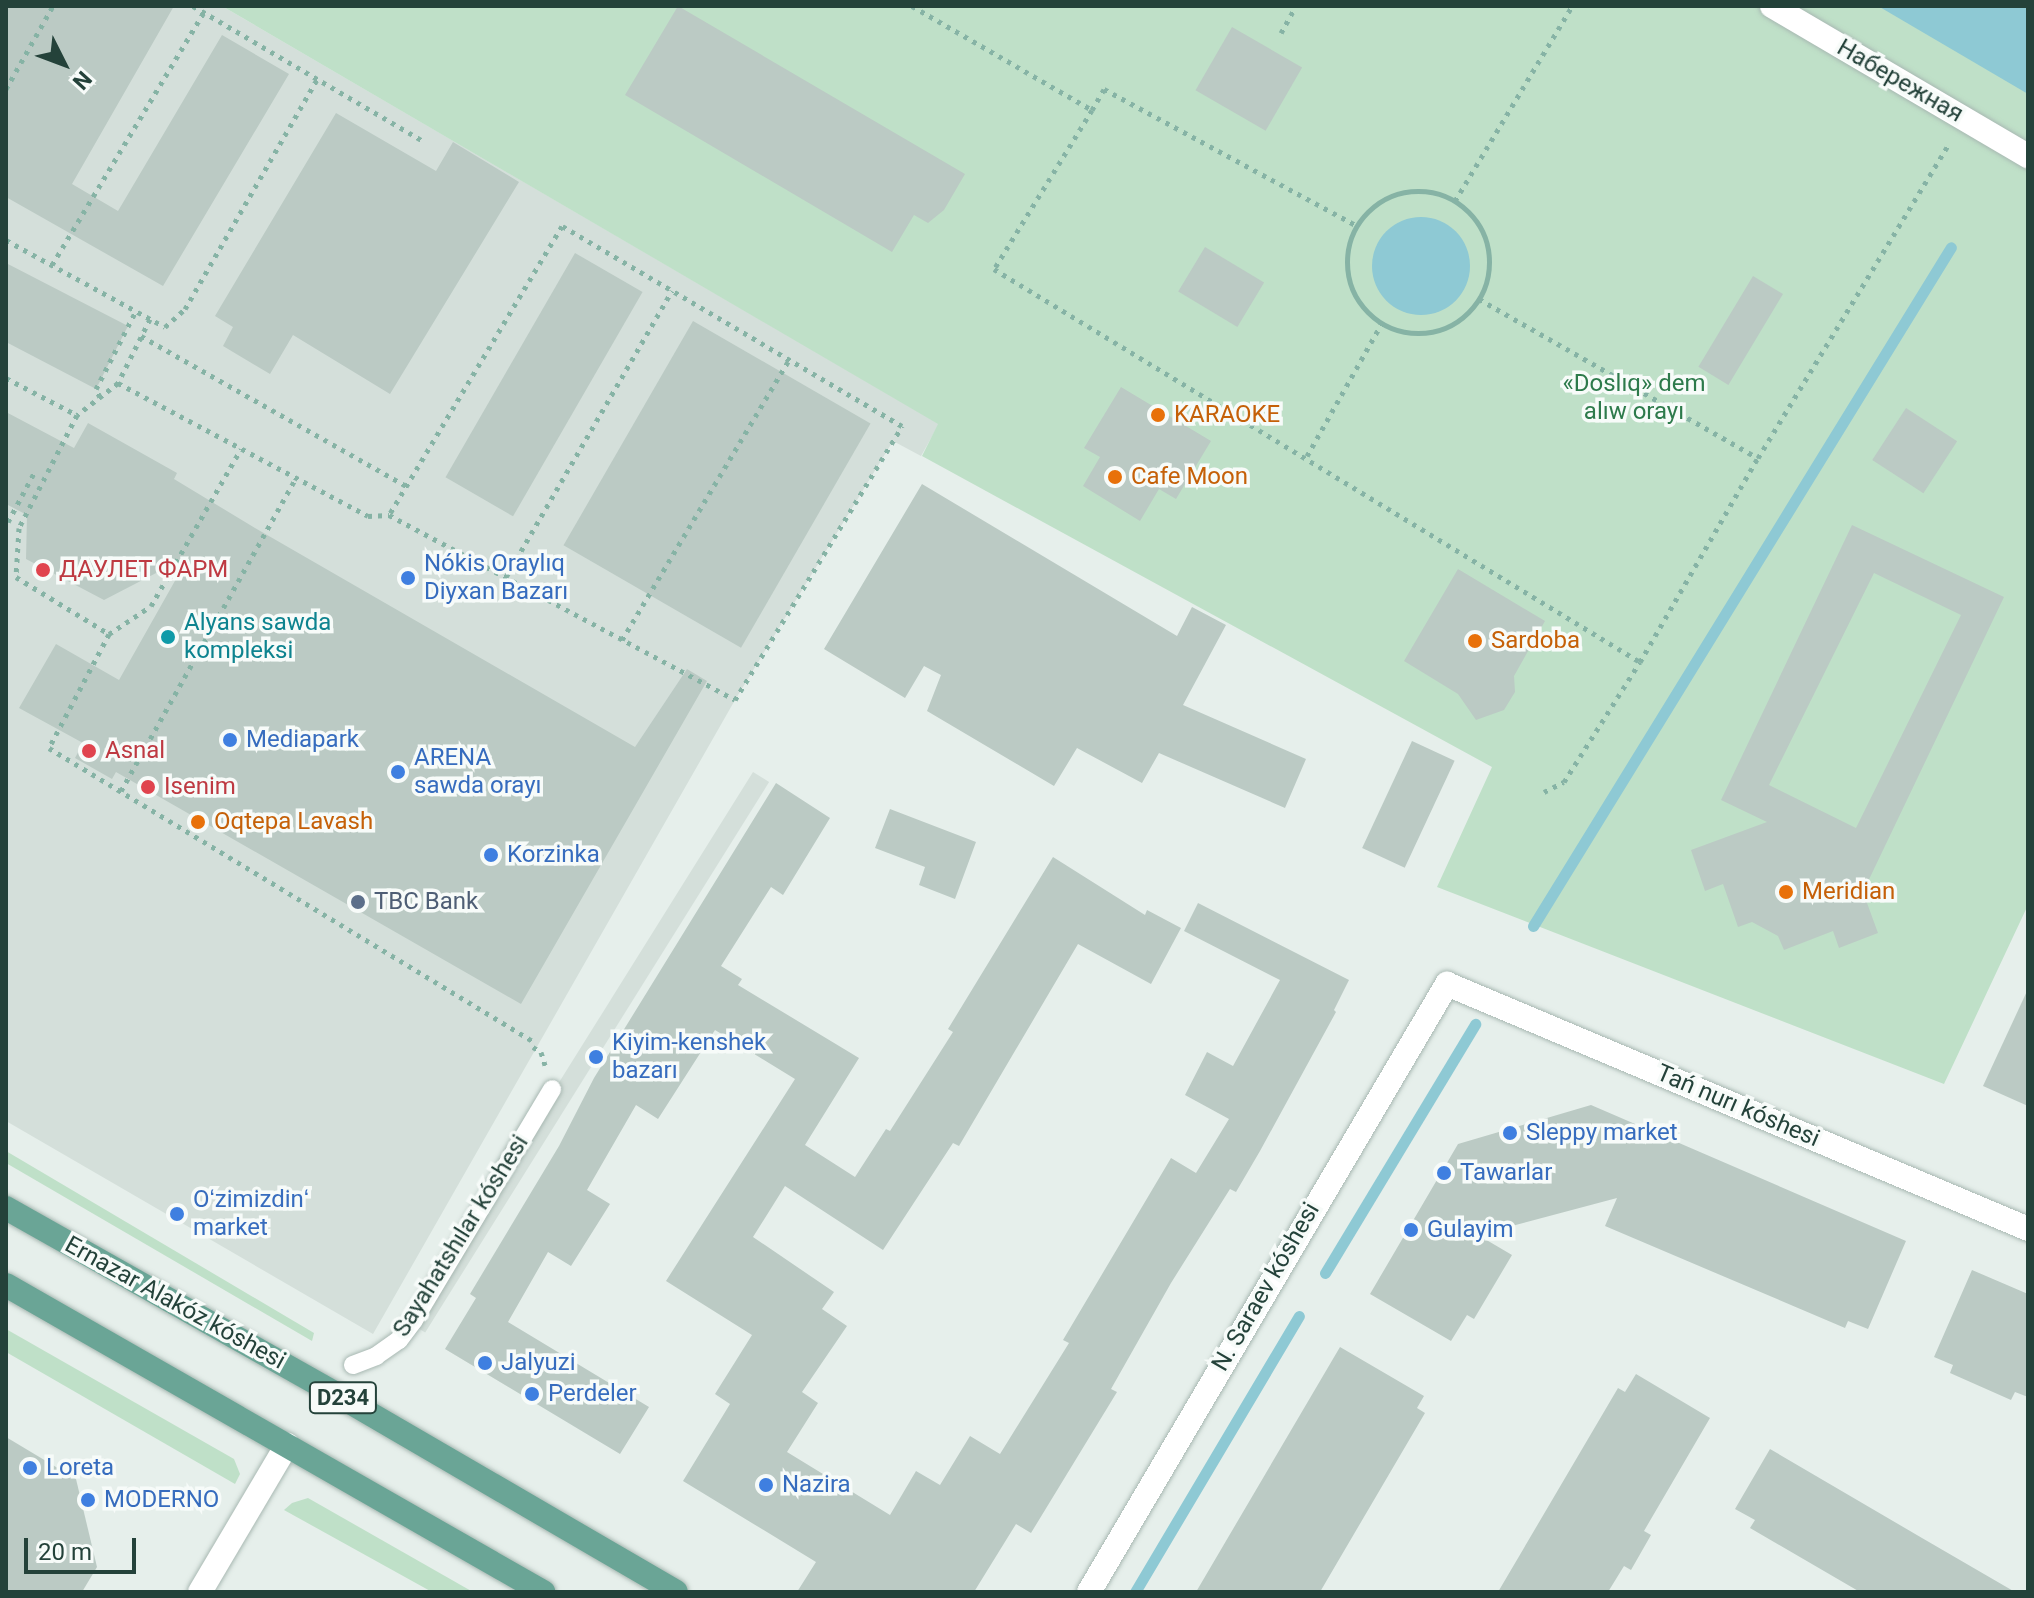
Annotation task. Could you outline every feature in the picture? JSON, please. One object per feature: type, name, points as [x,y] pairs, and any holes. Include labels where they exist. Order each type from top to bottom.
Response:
[{"type":"main road","name":"Ernazar Alakóz kóshesi","points":[[6,1208],[336,1394],[676,1592]]},
{"type":"main road","name":"D234","points":[[6,1285],[543,1592]]},
{"type":"street","name":"Набережная","points":[[1772,6],[2028,156]]},
{"type":"street","name":"Tań nurı kóshesi","points":[[1447,984],[2028,1229]]},
{"type":"street","name":"N. Saraev kóshesi","points":[[1089,1592],[1447,984]]},
{"type":"street","points":[[200,1592],[287,1445]]},
{"type":"lane","name":"Sayahatshılar kóshesi","points":[[353,1365],[376,1356],[399,1340],[414,1320],[552,1089]]},
{"type":"path","points":[[6,89],[53,6]]},
{"type":"path","points":[[193,6],[425,142]]},
{"type":"path","points":[[912,6],[1092,110]]},
{"type":"path","points":[[1281,33],[1296,6]]},
{"type":"path","points":[[1455,201],[1572,6]]},
{"type":"path","points":[[52,265],[204,12]]},
{"type":"path","points":[[6,240],[165,327],[185,309],[317,79]]},
{"type":"path","points":[[1357,226],[1104,89],[994,269],[1307,456],[1640,662]]},
{"type":"path","points":[[1544,792],[1564,782],[1640,662],[1758,458],[1964,119]]},
{"type":"path","points":[[1412,191],[1434,193],[1455,201],[1472,215],[1484,234],[1490,256],[1488,278],[1479,299],[1463,318],[1442,330],[1417,334],[1372,317],[1356,298],[1348,274],[1348,250],[1357,226],[1380,203],[1412,191]]},
{"type":"path","points":[[118,383],[368,516],[389,515],[735,700],[902,426],[562,226],[389,515]]},
{"type":"path","points":[[506,577],[672,291]]},
{"type":"path","points":[[1479,299],[1758,458]]},
{"type":"path","points":[[100,397],[96,389],[136,311]]},
{"type":"path","points":[[109,634],[16,577],[19,528],[77,415],[118,383],[150,319]]},
{"type":"path","points":[[1307,456],[1382,323]]},
{"type":"path","points":[[141,336],[406,486]]},
{"type":"path","points":[[622,640],[789,360]]},
{"type":"path","points":[[6,378],[77,415]]},
{"type":"path","points":[[241,449],[151,606],[109,634],[49,748],[536,1043]]},
{"type":"path","points":[[19,528],[7,522],[34,473]]},
{"type":"path","points":[[121,791],[296,478]]},
{"type":"shaded area","name":"Nókis Oraylıq Diyxan Bazarı","points":[[6,6],[222,6],[939,424],[921,456],[893,441],[735,700],[373,1334],[6,1121]]},
{"type":"shaded area","points":[[753,772],[769,782],[425,1332],[409,1322]]},
{"type":"green space","name":"«Doslıq» dem alıw orayı","points":[[222,6],[2028,6],[2028,905],[1944,1084],[1437,887],[1492,767],[922,456],[938,424]]},
{"type":"green space","points":[[6,1151],[314,1333],[312,1341],[6,1163]]},
{"type":"green space","points":[[6,1329],[234,1459],[240,1474],[235,1484],[6,1352]]},
{"type":"green space","points":[[308,1498],[473,1592],[432,1592],[284,1510],[292,1503]]},
{"type":"water","points":[[1878,6],[2028,6],[2028,94]]},
{"type":"water","points":[[1421,217],[1440,221],[1456,231],[1466,247],[1470,266],[1466,285],[1456,301],[1440,311],[1421,315],[1402,311],[1386,301],[1376,285],[1372,266],[1376,247],[1386,231],[1402,221]]},
{"type":"building","points":[[6,6],[174,6],[72,184],[118,211],[222,35],[289,74],[163,286],[6,197]]},
{"type":"building","points":[[678,6],[965,174],[944,210],[928,223],[914,215],[892,252],[625,95]]},
{"type":"building","points":[[1232,27],[1302,68],[1266,131],[1196,90]]},
{"type":"building","points":[[336,113],[436,171],[453,142],[519,182],[390,394],[293,335],[270,374],[223,346],[233,327],[215,316]]},
{"type":"building","points":[[1205,247],[1264,283],[1237,327],[1178,292]]},
{"type":"building","points":[[575,253],[643,292],[513,516],[446,477]]},
{"type":"building","points":[[6,263],[128,326],[96,389],[6,342]]},
{"type":"building","points":[[1753,276],[1783,294],[1728,385],[1698,367]]},
{"type":"building","points":[[693,321],[871,424],[741,648],[564,545]]},
{"type":"building","points":[[1121,387],[1211,441],[1176,499],[1159,489],[1140,521],[1083,486],[1100,457],[1084,448]]},
{"type":"building","points":[[1906,408],[1957,441],[1923,493],[1872,460]]},
{"type":"building","name":"ARENA sawda orayı","points":[[6,412],[74,448],[88,423],[177,473],[174,479],[255,528],[635,747],[687,669],[707,681],[521,1004],[116,772],[112,779],[75,758],[83,743],[19,708],[56,644],[119,680],[189,556],[104,600],[26,559],[27,515],[6,504]]},
{"type":"building","points":[[922,484],[1177,636],[1192,607],[1226,625],[1183,705],[1306,759],[1285,808],[1159,753],[1142,783],[1077,748],[1054,786],[927,711],[941,675],[924,666],[905,698],[824,649]]},
{"type":"building","points":[[1852,525],[2004,597],[1863,892],[1878,933],[1839,948],[1833,931],[1784,950],[1778,936],[1752,922],[1738,927],[1723,884],[1705,891],[1691,850],[1767,822],[1721,800]],"holes":[[[1874,573],[1961,615],[1856,828],[1769,785]]]},
{"type":"building","name":"Sardoba","points":[[1458,569],[1545,621],[1514,676],[1515,692],[1504,710],[1476,720],[1458,694],[1404,661]]},
{"type":"building","points":[[1412,741],[1455,761],[1405,868],[1362,848]]},
{"type":"building","points":[[776,783],[830,818],[783,895],[771,887],[721,966],[742,979],[738,985],[859,1058],[805,1145],[855,1177],[886,1129],[890,1131],[953,1032],[948,1029],[1053,857],[1145,915],[1147,910],[1181,928],[1151,984],[1078,944],[959,1146],[953,1143],[883,1250],[785,1186],[753,1237],[834,1292],[822,1309],[847,1326],[802,1392],[818,1403],[787,1452],[890,1515],[916,1471],[940,1485],[970,1436],[1000,1454],[1069,1343],[1063,1340],[1171,1158],[1196,1173],[1229,1119],[1185,1095],[1207,1052],[1233,1066],[1280,980],[1184,931],[1198,903],[1349,980],[1334,1010],[1336,1012],[1260,1151],[1236,1192],[1230,1189],[1171,1283],[1111,1389],[1117,1392],[1031,1533],[1016,1524],[974,1592],[797,1592],[816,1562],[683,1481],[730,1404],[715,1394],[752,1335],[666,1281],[795,1079],[715,1030],[658,1119],[636,1105],[587,1190],[610,1204],[571,1266],[548,1252],[508,1322],[649,1407],[620,1454],[445,1349],[476,1298],[470,1294],[559,1146],[594,1078]]},
{"type":"building","points":[[890,809],[976,842],[955,899],[919,885],[925,867],[875,848]]},
{"type":"building","points":[[2028,989],[2028,1106],[1983,1086]]},
{"type":"building","points":[[1591,1105],[1906,1241],[1868,1329],[1848,1321],[1845,1328],[1605,1226],[1617,1198],[1478,1235],[1512,1255],[1474,1319],[1467,1315],[1451,1341],[1370,1294],[1458,1144]]},
{"type":"building","points":[[1972,1270],[2028,1294],[2028,1397],[2015,1392],[2011,1400],[1950,1373],[1953,1365],[1934,1357]]},
{"type":"building","points":[[1340,1347],[1424,1396],[1417,1408],[1425,1413],[1320,1592],[1196,1592]]},
{"type":"building","points":[[1636,1374],[1710,1418],[1644,1531],[1651,1535],[1631,1570],[1624,1566],[1608,1592],[1498,1592],[1618,1388],[1625,1392]]},
{"type":"building","points":[[6,1437],[76,1479],[97,1567],[82,1592],[6,1592]]},
{"type":"building","points":[[1770,1449],[2015,1592],[1860,1592],[1750,1528],[1755,1520],[1735,1509]]},
{"type":"waterway","points":[[1533,926],[1951,247]]},
{"type":"waterway","points":[[1325,1273],[1475,1024]]},
{"type":"waterway","points":[[1135,1592],[1299,1316]]},
{"type":"place","name":"KARAOKE","points":[[1158,415]]},
{"type":"place","name":"Cafe Moon","points":[[1115,477]]},
{"type":"place","name":"ДАУЛЕТ ФАРМ","points":[[43,570]]},
{"type":"place","name":"Nókis Oraylıq Diyxan Bazarı","points":[[408,578]]},
{"type":"place","name":"Alyans sawda kompleksi","points":[[168,637]]},
{"type":"place","name":"Sardoba","points":[[1475,641]]},
{"type":"place","name":"Mediapark","points":[[230,740]]},
{"type":"place","name":"Asnal","points":[[89,751]]},
{"type":"place","name":"ARENA sawda orayı","points":[[398,772]]},
{"type":"place","name":"Isenim","points":[[148,787]]},
{"type":"place","name":"Oqtepa Lavash","points":[[198,822]]},
{"type":"place","name":"Korzinka","points":[[491,855]]},
{"type":"place","name":"Meridian","points":[[1786,892]]},
{"type":"place","name":"TBC Bank","points":[[358,902]]},
{"type":"place","name":"Kiyim-kenshek bazarı","points":[[596,1057]]},
{"type":"place","name":"Sleppy market","points":[[1510,1133]]},
{"type":"place","name":"Tawarlar","points":[[1444,1173]]},
{"type":"place","name":"Oʻzimizdinʻ market","points":[[177,1214]]},
{"type":"place","name":"Gulayim","points":[[1411,1230]]},
{"type":"place","name":"Jalyuzi","points":[[485,1363]]},
{"type":"place","name":"Perdeler","points":[[532,1394]]},
{"type":"place","name":"Loreta","points":[[30,1468]]},
{"type":"place","name":"Nazira","points":[[766,1485]]},
{"type":"place","name":"MODERNO","points":[[88,1500]]}]
